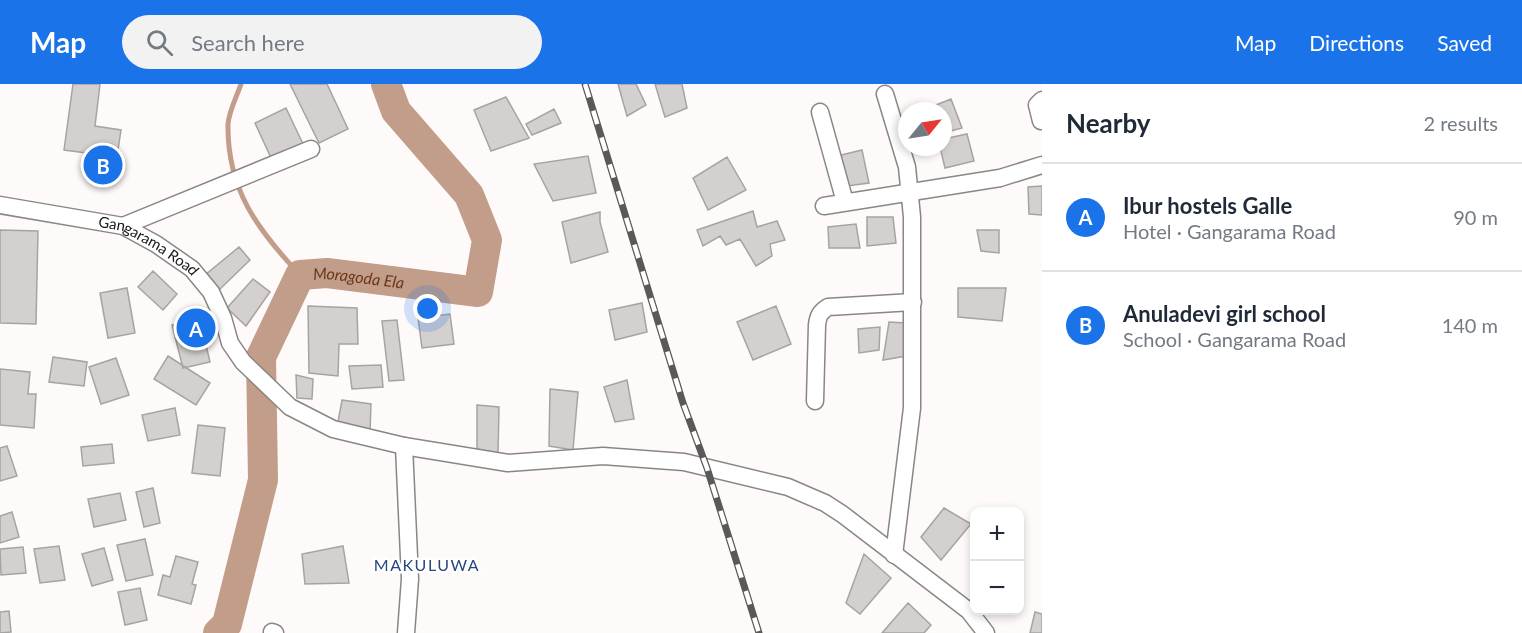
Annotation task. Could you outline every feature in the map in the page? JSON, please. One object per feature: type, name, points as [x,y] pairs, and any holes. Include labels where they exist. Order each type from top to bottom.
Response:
[{"type":"street","points":[[885,94],[907,167],[910,192],[913,302],[910,431],[894,555]]},
{"type":"street","points":[[1041,121],[1037,105],[1042,100]]},
{"type":"street","points":[[820,112],[844,199]]},
{"type":"street","points":[[123,226],[311,149]]},
{"type":"street","points":[[824,206],[844,199],[910,192],[1000,178],[1042,165]]},
{"type":"street","name":"Gangarama Road","points":[[0,205],[123,226],[156,244],[192,269],[211,292],[224,318],[230,343],[243,362],[290,407],[333,429],[404,446],[508,463],[603,456],[684,462],[788,487],[825,503],[969,611],[986,633]]},
{"type":"street","points":[[815,401],[817,325],[822,311],[828,307],[913,302]]},
{"type":"street","points":[[404,446],[410,579],[406,633]]},
{"type":"building","points":[[73,84],[100,84],[95,126],[121,130],[117,157],[64,150]]},
{"type":"building","points":[[290,84],[327,84],[348,129],[319,143]]},
{"type":"building","points":[[618,84],[636,84],[646,105],[627,116]]},
{"type":"building","points":[[655,84],[682,84],[687,108],[665,117]]},
{"type":"building","points":[[506,97],[529,138],[491,151],[474,110]]},
{"type":"building","points":[[951,99],[962,128],[952,131],[952,102],[944,102]]},
{"type":"building","points":[[286,108],[304,146],[272,160],[255,123]]},
{"type":"building","points":[[554,109],[561,123],[532,135],[526,124]]},
{"type":"building","points":[[967,134],[974,161],[945,168],[942,156],[952,156],[952,137]]},
{"type":"building","points":[[862,150],[869,183],[847,186],[837,156]]},
{"type":"building","points":[[588,156],[596,193],[553,201],[534,164]]},
{"type":"building","points":[[727,157],[746,190],[708,210],[693,178]]},
{"type":"building","points":[[1042,186],[1042,215],[1029,214],[1028,187]]},
{"type":"building","points":[[753,211],[757,227],[777,221],[785,240],[770,244],[772,256],[756,266],[740,239],[726,245],[720,236],[703,246],[697,230]]},
{"type":"building","points":[[600,212],[600,222],[608,252],[571,263],[562,222]]},
{"type":"building","points":[[867,217],[893,217],[896,243],[867,246]]},
{"type":"building","points":[[856,224],[860,248],[829,248],[828,227]]},
{"type":"building","points":[[0,230],[38,231],[36,324],[0,323]]},
{"type":"building","points":[[977,230],[999,230],[999,253],[981,251]]},
{"type":"building","points":[[239,247],[250,260],[219,290],[205,275]]},
{"type":"building","points":[[153,271],[177,294],[163,310],[138,287]]},
{"type":"building","points":[[253,279],[270,292],[246,326],[227,308]]},
{"type":"building","points":[[127,288],[135,333],[108,338],[100,293]]},
{"type":"building","points":[[958,288],[1006,288],[1002,321],[958,317]]},
{"type":"building","points":[[642,303],[647,332],[615,340],[609,310]]},
{"type":"building","points":[[308,306],[357,308],[358,344],[339,344],[338,376],[309,373]]},
{"type":"building","points":[[776,306],[791,344],[753,360],[737,322]]},
{"type":"building","points":[[450,314],[454,344],[422,348],[418,318]]},
{"type":"building","points":[[200,319],[210,362],[183,368],[172,325]]},
{"type":"building","points":[[397,320],[404,380],[389,381],[382,321]]},
{"type":"building","points":[[889,322],[906,323],[906,356],[883,360]]},
{"type":"building","points":[[880,327],[879,350],[859,353],[858,329]]},
{"type":"building","points":[[168,356],[210,383],[196,405],[154,379]]},
{"type":"building","points":[[53,357],[87,362],[84,386],[49,382]]},
{"type":"building","points":[[116,358],[129,395],[101,404],[89,367]]},
{"type":"building","points":[[381,365],[383,387],[352,389],[349,366]]},
{"type":"building","points":[[0,369],[30,372],[28,394],[36,394],[34,428],[0,425]]},
{"type":"building","points":[[296,375],[313,379],[312,399],[297,398]]},
{"type":"building","points":[[627,380],[634,419],[615,422],[604,387]]},
{"type":"building","points":[[550,389],[578,392],[573,450],[549,446]]},
{"type":"building","points":[[342,400],[371,404],[370,432],[337,427]]},
{"type":"building","points":[[477,405],[499,407],[498,454],[477,449]]},
{"type":"building","points":[[175,408],[180,435],[148,441],[142,415]]},
{"type":"building","points":[[198,425],[225,428],[220,476],[192,473]]},
{"type":"building","points":[[112,444],[114,463],[83,466],[81,447]]},
{"type":"building","points":[[7,446],[17,476],[0,481],[0,448]]},
{"type":"building","points":[[153,488],[160,523],[144,527],[136,492]]},
{"type":"building","points":[[120,493],[126,520],[94,527],[88,499]]},
{"type":"building","points":[[944,508],[970,523],[941,560],[921,537]]},
{"type":"building","points":[[12,512],[19,537],[0,543],[0,516]]},
{"type":"building","points":[[145,539],[153,575],[126,581],[117,545]]},
{"type":"building","points":[[59,546],[65,580],[40,583],[34,549]]},
{"type":"building","points":[[343,546],[349,583],[305,584],[302,554]]},
{"type":"building","points":[[23,547],[26,573],[1,575],[0,549]]},
{"type":"building","points":[[104,548],[113,580],[92,586],[82,554]]},
{"type":"building","points":[[864,554],[891,578],[860,614],[846,603]]},
{"type":"building","points":[[176,556],[198,562],[192,584],[196,585],[191,604],[158,595],[163,575],[170,577]]},
{"type":"building","points":[[140,588],[147,620],[125,625],[118,592]]},
{"type":"building","points":[[908,603],[931,625],[924,633],[882,633]]},
{"type":"building","points":[[9,611],[11,632],[0,633],[0,612]]},
{"type":"building","points":[[1035,612],[1042,614],[1042,633],[1030,633]]},
{"type":"waterway","points":[[241,84],[228,124],[229,148],[239,189],[258,225],[300,275]]},
{"type":"waterway","name":"Moragoda Ela","points":[[218,633],[227,624],[263,480],[261,357],[300,275],[327,273],[478,292],[487,240],[469,195],[396,111],[386,84]]},
{"type":"railway","points":[[585,84],[683,403],[707,468],[759,633]]},
{"type":"place","name":"Anuladevi girl school","points":[[103,165]]},
{"type":"place","name":"Ibur hostels Galle","points":[[196,328]]},
{"type":"district","name":"MAKULUWA","points":[[427,565]]}]
